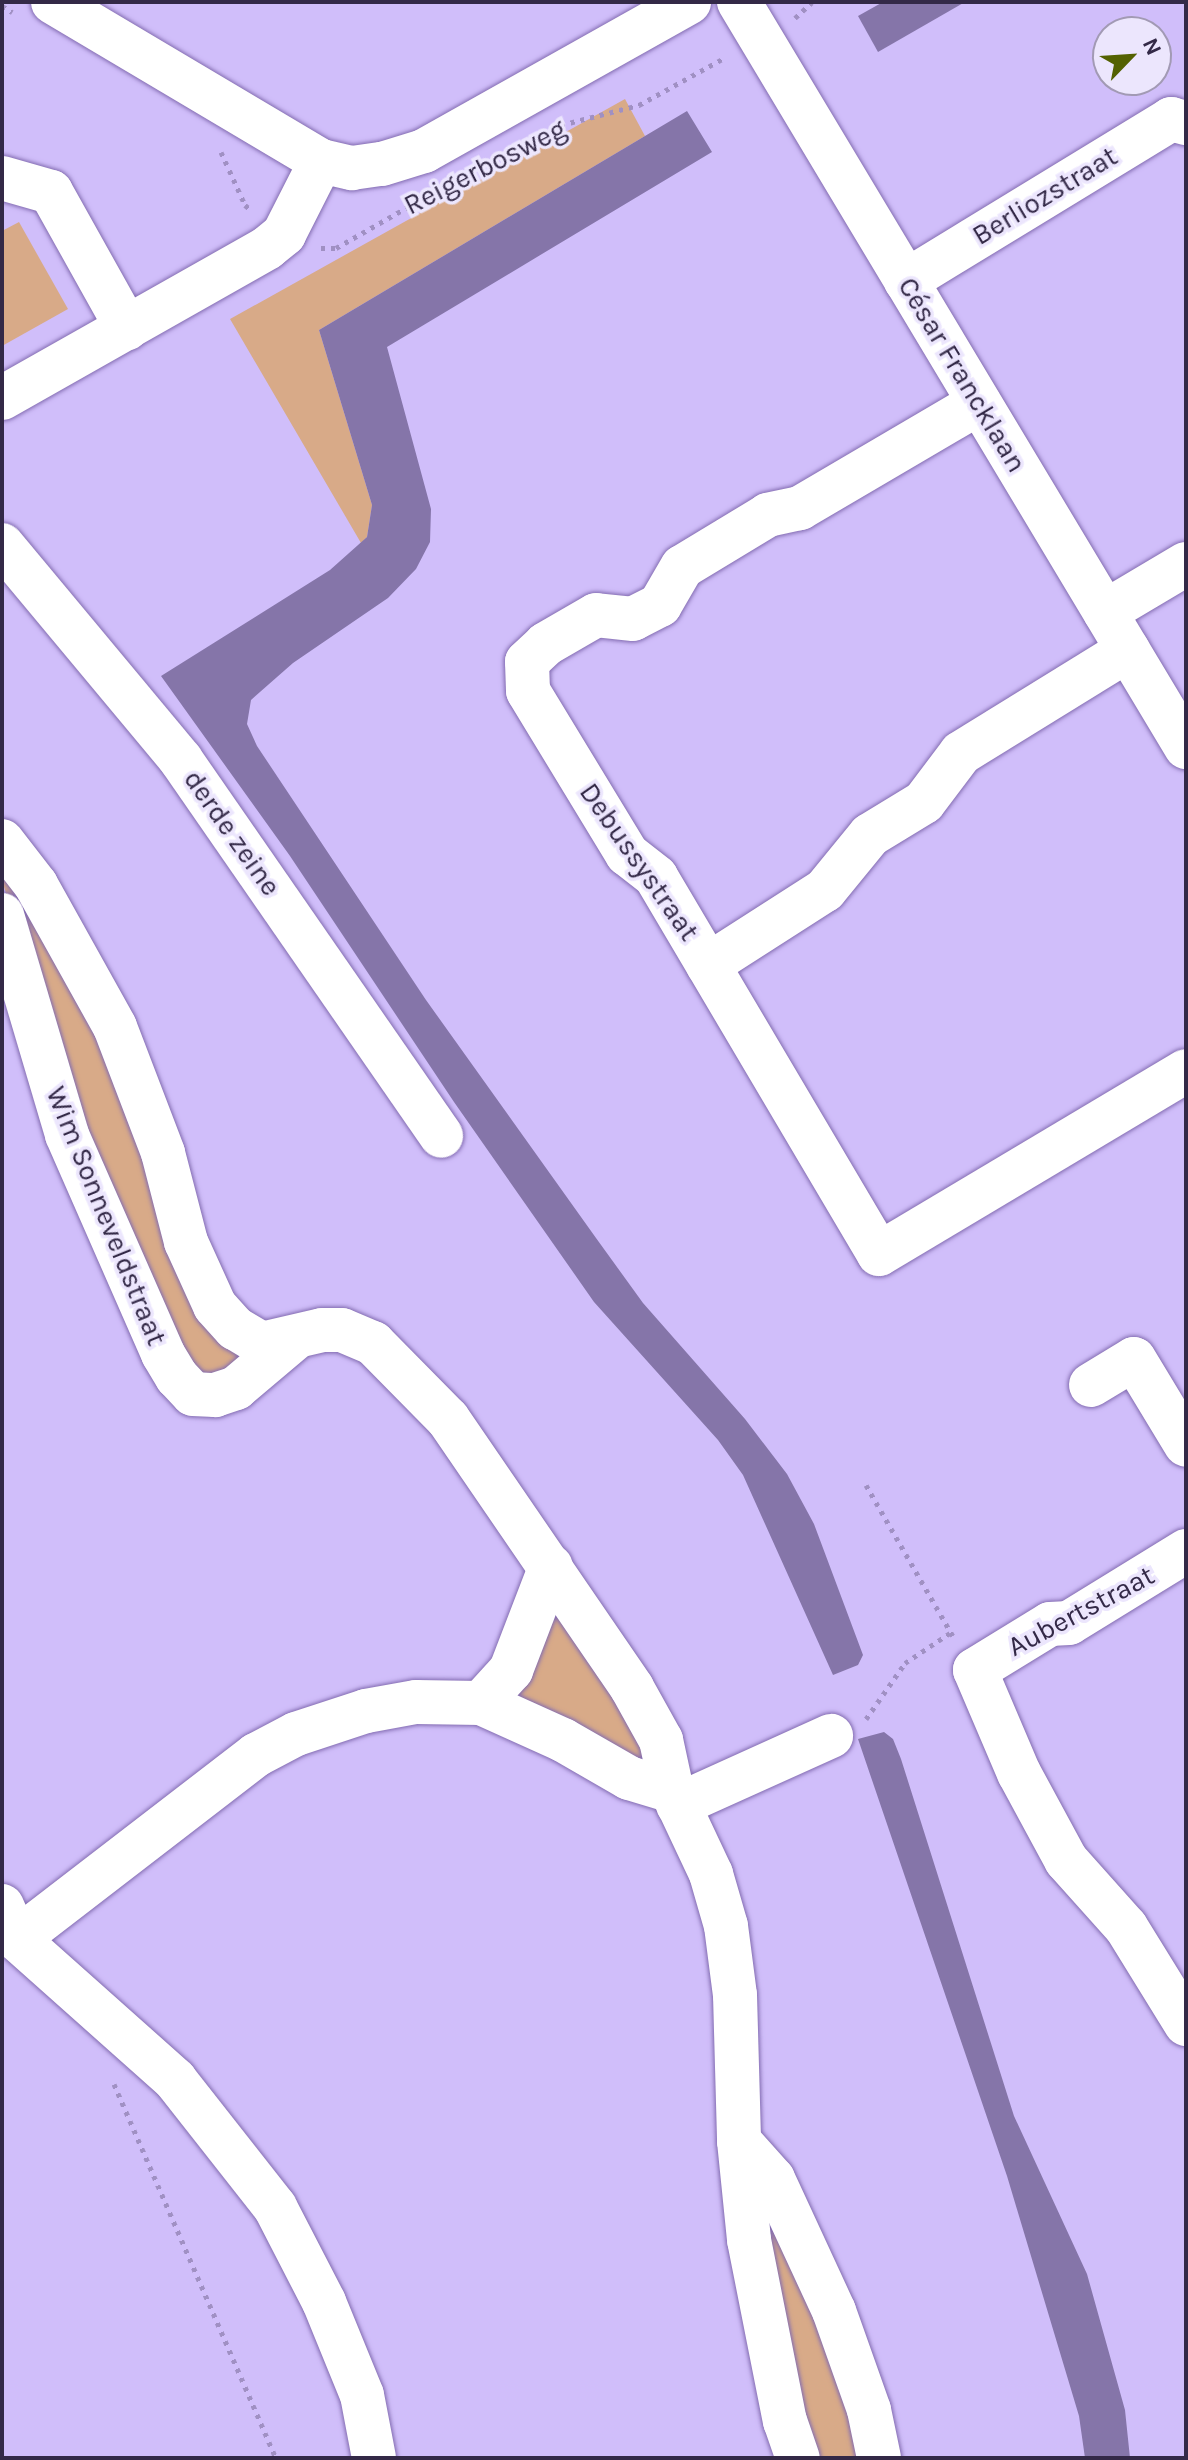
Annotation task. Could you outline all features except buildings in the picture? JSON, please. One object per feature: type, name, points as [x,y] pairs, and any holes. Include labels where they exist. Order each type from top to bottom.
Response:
[{"type":"street","points":[[2,398],[267,248],[284,234],[321,161],[53,2]]},
{"type":"street","name":"Reigerbosweg","points":[[321,161],[352,168],[382,164],[424,151],[689,2]]},
{"type":"street","name":"César Francklaan","points":[[749,20],[1186,747]]},
{"type":"street","name":"Berliozstraat","points":[[906,281],[1171,119],[1186,123]]},
{"type":"street","points":[[2,178],[51,192],[127,328]]},
{"type":"street","name":"Debussystraat","points":[[979,403],[800,508],[768,515],[682,567],[660,605],[633,619],[596,615],[546,644],[527,662],[528,691],[627,854],[656,877],[879,1254],[1186,1071]]},
{"type":"street","name":"derde zeine","points":[[2,545],[181,760],[441,1136]]},
{"type":"street","points":[[1105,612],[1186,564]]},
{"type":"street","points":[[708,965],[825,890],[870,835],[924,802],[961,753],[1128,650]]},
{"type":"street","name":"Wim Sonneveldstraat","points":[[2,841],[36,885],[115,1027],[163,1153],[186,1242],[215,1306],[235,1328],[262,1344],[294,1339],[322,1330],[342,1330],[373,1343],[448,1419],[632,1688],[661,1740],[675,1798],[711,1874],[726,1926],[735,1995],[739,2141],[749,2240],[767,2342],[785,2421],[798,2458]]},
{"type":"street","name":"Wim Sonneveldstraat","points":[[2,915],[67,1135],[163,1354],[177,1377],[193,1394],[215,1395],[236,1388],[294,1339]]},
{"type":"street","points":[[1091,1385],[1134,1359],[1186,1445]]},
{"type":"street","name":"Aubertstraat","points":[[975,1670],[1050,1624],[1069,1623],[1186,1551]]},
{"type":"street","points":[[481,1703],[511,1670],[551,1566]]},
{"type":"street","points":[[975,1670],[1019,1773],[1066,1860],[1126,1927],[1173,1969],[1186,2024]]},
{"type":"street","points":[[374,2458],[362,2395],[324,2302],[275,2207],[175,2080],[9,1923],[256,1755],[296,1734],[366,1711],[416,1702],[481,1703],[563,1740],[629,1778],[675,1798],[831,1736]]},
{"type":"street","points":[[739,2141],[773,2179],[834,2311],[869,2410],[879,2458]]},
{"type":"path","name":"Reigerbosweg","points":[[552,127],[639,105],[749,20],[791,22],[812,2]]},
{"type":"path","name":"Reigerbosweg","points":[[284,234],[309,248],[336,248],[432,193]]},
{"type":"path","points":[[866,1485],[975,1670]]},
{"type":"path","points":[[831,1736],[863,1725],[905,1663],[951,1633]]},
{"type":"path","points":[[109,2071],[276,2458]]},
{"type":"shaded area","points":[[883,2],[965,2],[878,52],[858,16]]},
{"type":"shaded area","points":[[625,99],[645,136],[319,330],[372,505],[367,537],[361,543],[230,319]]},
{"type":"shaded area","points":[[687,111],[712,152],[387,347],[431,509],[430,542],[416,569],[388,598],[293,663],[251,700],[247,724],[257,746],[426,1000],[596,1238],[643,1303],[745,1419],[787,1474],[814,1524],[863,1655],[858,1665],[833,1675],[743,1475],[718,1440],[594,1302],[454,1102],[290,856],[161,676],[330,570],[367,537],[372,505],[319,330]]},
{"type":"shaded area","points":[[19,222],[68,309],[2,346],[2,231]]},
{"type":"shaded area","points":[[4,874],[48,936],[249,1359],[234,1373],[203,1373],[186,1364],[119,1228],[2,881]]},
{"type":"shaded area","points":[[551,1607],[648,1743],[645,1761],[511,1702]]},
{"type":"shaded area","points":[[884,1732],[893,1739],[901,1759],[1014,2116],[1087,2274],[1125,2410],[1130,2458],[1085,2458],[1079,2416],[1007,2176],[858,1739]]},
{"type":"shaded area","points":[[762,2191],[807,2286],[866,2458],[811,2458]]}]
